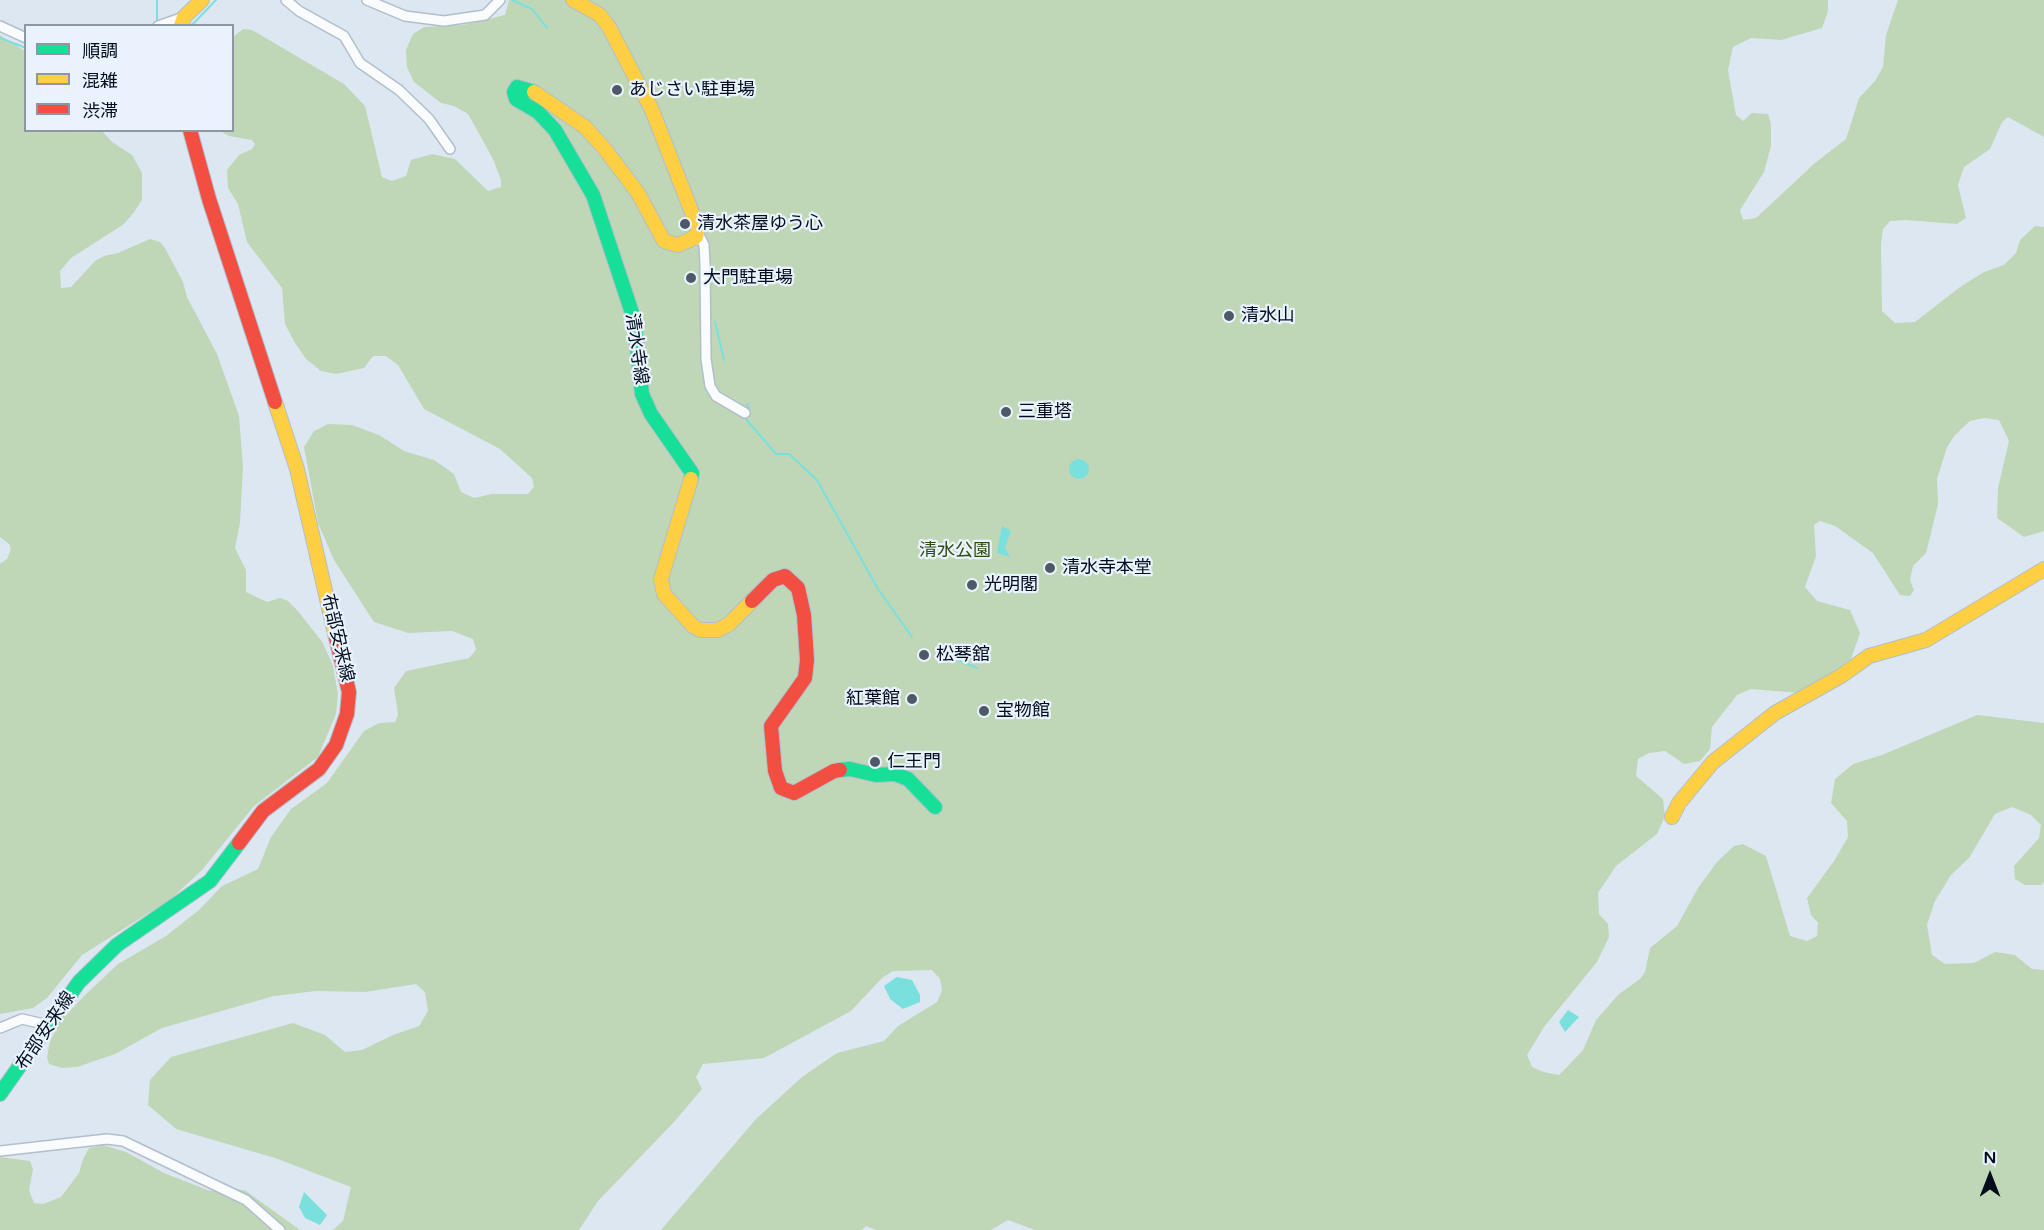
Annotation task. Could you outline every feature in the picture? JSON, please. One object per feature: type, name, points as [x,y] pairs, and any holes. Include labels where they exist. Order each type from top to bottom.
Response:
[{"type":"main road","points":[[183,21],[202,0]]},
{"type":"main road","points":[[573,0],[600,15],[609,27],[652,110],[695,217],[698,233]]},
{"type":"main road","name":"清水寺線","points":[[698,233],[685,244],[678,245],[664,241],[638,193],[604,147],[585,127],[537,93],[517,87],[514,92],[516,99],[537,112],[555,130],[593,195],[634,319],[642,394],[651,414],[692,473],[691,485],[661,579],[664,594],[693,626],[700,630],[718,630],[729,624],[773,580],[785,576],[790,578],[798,588],[802,606],[807,660],[805,678],[799,689],[774,719],[771,726],[775,771],[782,788],[794,793],[834,771],[850,769],[876,775],[895,774],[908,779],[934,807]]},
{"type":"main road","name":"布部安来線","points":[[0,1094],[24,1064],[79,982],[117,945],[210,880],[263,811],[319,769],[336,745],[347,714],[349,692],[297,469],[209,199],[191,132]]},
{"type":"main road","points":[[1672,817],[1679,803],[1713,762],[1775,713],[1841,676],[1869,656],[1926,640],[2044,569]]},
{"type":"street","points":[[286,0],[299,11],[344,36],[360,63],[399,90],[429,119],[450,149]]},
{"type":"street","points":[[367,0],[405,16],[444,21],[485,15],[500,0]]},
{"type":"street","points":[[168,24],[183,21]]},
{"type":"street","points":[[0,26],[24,37]]},
{"type":"street","points":[[698,233],[704,245],[706,359],[710,386],[716,396],[745,413]]},
{"type":"street","points":[[0,1028],[22,1019],[48,1025]]},
{"type":"street","points":[[0,1151],[107,1139],[123,1141],[246,1200],[280,1230]]},
{"type":"green space","name":"清水公園","points":[[509,0],[1828,0],[1828,11],[1822,28],[1781,40],[1751,38],[1733,47],[1728,70],[1736,115],[1743,121],[1752,113],[1768,114],[1771,124],[1771,146],[1764,172],[1740,210],[1743,220],[1756,218],[1815,163],[1846,139],[1859,98],[1875,81],[1883,67],[1886,35],[1898,0],[2044,0],[2044,137],[2008,117],[2002,122],[1990,149],[1964,167],[1958,185],[1966,218],[1957,224],[1890,221],[1883,229],[1881,244],[1882,311],[1895,323],[1915,322],[1960,287],[1984,272],[2004,265],[2016,253],[2020,240],[2035,226],[2044,227],[2044,531],[2024,537],[1997,518],[1998,488],[2009,441],[1999,420],[1984,418],[1970,421],[1955,435],[1947,447],[1937,479],[1938,504],[1926,553],[1913,566],[1910,580],[1914,590],[1910,596],[1900,595],[1873,553],[1835,526],[1820,521],[1814,525],[1816,556],[1805,587],[1817,601],[1850,610],[1860,633],[1851,659],[1829,676],[1799,693],[1751,689],[1737,695],[1712,727],[1710,749],[1700,761],[1684,764],[1665,751],[1649,753],[1638,759],[1636,776],[1663,799],[1665,816],[1657,834],[1616,866],[1598,893],[1599,914],[1608,924],[1609,937],[1597,962],[1544,1027],[1527,1055],[1532,1067],[1544,1072],[1559,1075],[1566,1068],[1583,1050],[1596,1020],[1619,994],[1640,979],[1645,972],[1650,948],[1677,926],[1698,888],[1717,862],[1734,846],[1743,844],[1766,856],[1790,936],[1807,941],[1817,936],[1818,923],[1811,915],[1807,898],[1848,837],[1847,821],[1831,803],[1835,779],[1853,764],[1882,755],[1977,715],[2044,723],[2044,882],[2041,885],[2025,885],[2015,879],[2014,866],[2039,838],[2041,825],[2031,815],[2012,807],[1995,814],[1969,858],[1951,875],[1935,901],[1927,925],[1932,955],[1945,964],[1974,963],[1995,952],[2015,955],[2032,969],[2044,970],[2044,1230],[1035,1230],[1008,1220],[991,1230],[876,1230],[866,1226],[862,1230],[661,1230],[756,1119],[802,1077],[837,1053],[884,1041],[898,1026],[937,1002],[942,990],[940,979],[932,970],[893,971],[882,978],[851,1011],[764,1058],[703,1064],[696,1077],[702,1089],[674,1122],[598,1201],[579,1230],[333,1230],[343,1221],[351,1187],[275,1158],[176,1129],[148,1105],[150,1080],[171,1057],[293,1023],[325,1035],[345,1052],[362,1050],[419,1026],[428,1011],[425,992],[416,984],[365,992],[316,991],[274,996],[162,1028],[115,1054],[77,1067],[62,1068],[49,1064],[47,1057],[50,1041],[59,1023],[83,997],[118,964],[166,936],[199,910],[222,886],[258,869],[271,837],[291,809],[327,783],[364,731],[379,723],[395,722],[398,715],[394,688],[406,671],[469,658],[476,650],[473,639],[452,631],[408,633],[374,622],[334,560],[318,523],[304,447],[314,431],[328,424],[352,425],[379,435],[404,451],[434,460],[454,474],[461,492],[474,498],[492,494],[528,494],[534,487],[532,478],[500,449],[424,409],[398,365],[386,356],[373,356],[364,368],[336,374],[321,371],[306,359],[295,343],[285,324],[282,288],[247,242],[238,204],[228,188],[227,170],[239,155],[252,149],[255,144],[252,140],[229,136],[222,132],[234,132],[234,36],[243,29],[252,30],[344,84],[365,106],[382,177],[392,181],[406,176],[411,160],[432,154],[455,159],[488,191],[501,187],[501,180],[493,159],[468,114],[454,106],[441,103],[414,82],[407,67],[406,50],[413,34],[424,27],[463,25],[505,15]]},
{"type":"green space","points":[[0,35],[24,50],[24,132],[103,132],[112,142],[132,155],[142,173],[142,200],[134,212],[124,224],[71,258],[60,271],[61,288],[71,287],[95,261],[104,256],[118,253],[150,239],[160,242],[165,248],[183,282],[187,297],[217,354],[239,416],[243,467],[240,523],[235,548],[246,570],[246,592],[267,602],[280,598],[288,601],[298,611],[323,643],[333,666],[338,694],[336,714],[318,757],[254,806],[202,870],[171,899],[82,955],[47,998],[33,1008],[0,1014],[0,564],[7,559],[11,549],[9,544],[0,537]]},
{"type":"green space","points":[[103,1145],[126,1152],[164,1173],[210,1191],[228,1187],[246,1191],[300,1230],[0,1230],[0,1157],[30,1161],[33,1169],[29,1190],[34,1203],[43,1204],[61,1197],[79,1173],[89,1148]]},
{"type":"shaded area","points":[[1079,459],[1086,462],[1089,469],[1086,476],[1079,479],[1072,476],[1069,469],[1072,462]]},
{"type":"shaded area","points":[[1002,526],[1011,531],[1005,547],[1010,557],[997,553]]},
{"type":"shaded area","points":[[897,977],[912,980],[920,995],[920,1002],[903,1009],[890,999],[884,986]]},
{"type":"shaded area","points":[[1568,1010],[1579,1017],[1565,1032],[1559,1022]]},
{"type":"shaded area","points":[[304,1192],[327,1215],[320,1225],[305,1218],[299,1207]]},
{"type":"waterway","points":[[157,0],[157,24]]},
{"type":"waterway","points":[[193,24],[216,0]]},
{"type":"waterway","points":[[512,0],[532,9],[547,28]]},
{"type":"waterway","points":[[0,38],[24,47]]},
{"type":"waterway","points":[[715,322],[724,360]]},
{"type":"waterway","points":[[747,404],[749,409],[745,418],[776,454],[789,454],[817,480],[878,589],[912,637]]},
{"type":"waterway","points":[[941,653],[977,668]]},
{"type":"traffic: fast","points":[[534,92],[517,87],[514,92],[516,99],[538,112],[555,130],[593,195],[634,319],[642,394],[651,414],[692,473],[691,479]]},
{"type":"traffic: fast","points":[[840,770],[850,769],[876,775],[895,774],[908,779],[935,807]]},
{"type":"traffic: fast","points":[[0,1094],[79,982],[117,945],[210,881],[239,843]]},
{"type":"traffic: slow","points":[[182,24],[184,17],[202,0]]},
{"type":"traffic: slow","points":[[534,92],[585,127],[604,148],[638,193],[664,241],[678,245],[696,237],[698,228],[652,110],[609,27],[600,15],[573,0]]},
{"type":"traffic: slow","points":[[275,402],[297,469],[336,638]]},
{"type":"traffic: slow","points":[[691,479],[661,579],[664,594],[693,626],[700,630],[718,630],[729,624],[752,601]]},
{"type":"traffic: slow","points":[[1672,817],[1679,803],[1713,762],[1775,713],[1841,676],[1869,656],[1926,640],[2044,569]]},
{"type":"traffic: jam","points":[[191,132],[209,199],[275,402]]},
{"type":"traffic: jam","points":[[752,601],[773,580],[785,576],[798,588],[804,615],[807,660],[805,678],[771,726],[775,771],[781,788],[794,793],[840,770]]},
{"type":"traffic: jam","points":[[239,843],[263,811],[319,769],[336,745],[347,714],[349,692],[336,638]]},
{"type":"place","name":"あじさい駐車場","points":[[617,90]]},
{"type":"place","name":"清水茶屋ゆう心","points":[[685,224]]},
{"type":"place","name":"大門駐車場","points":[[691,278]]},
{"type":"place","name":"清水山","points":[[1229,316]]},
{"type":"place","name":"三重塔","points":[[1006,412]]},
{"type":"place","name":"清水寺本堂","points":[[1050,568]]},
{"type":"place","name":"光明閣","points":[[972,585]]},
{"type":"place","name":"松琴舘","points":[[924,655]]},
{"type":"place","name":"紅葉館","points":[[912,699]]},
{"type":"place","name":"宝物館","points":[[984,711]]},
{"type":"place","name":"仁王門","points":[[875,762]]}]
